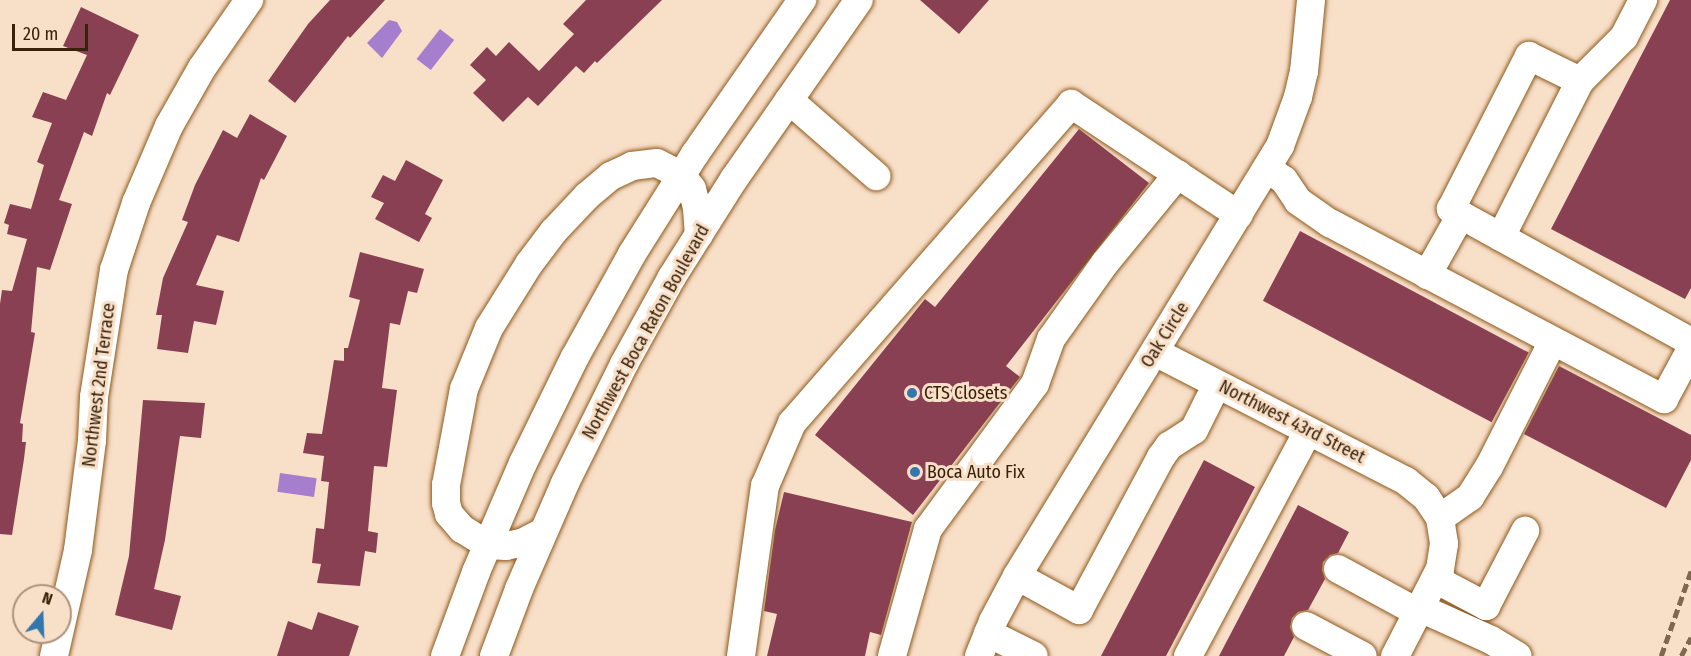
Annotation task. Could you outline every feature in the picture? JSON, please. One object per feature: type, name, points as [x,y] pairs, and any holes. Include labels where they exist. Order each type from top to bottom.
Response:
[{"type":"street","name":"Northwest 2nd Terrace","points":[[54,656],[78,550],[92,440],[94,397],[114,270],[136,202],[169,126],[202,68],[249,0]]},
{"type":"street","points":[[445,656],[523,463],[575,357],[632,254],[682,176],[802,0]]},
{"type":"street","name":"Northwest Boca Raton Boulevard","points":[[494,656],[543,531],[616,379],[699,235],[859,0]]},
{"type":"street","name":"Oak Circle","points":[[983,644],[1017,576],[1268,170],[1290,122],[1298,97],[1308,44],[1311,0]]},
{"type":"street","points":[[1501,237],[1580,81],[1624,37],[1642,0]]},
{"type":"street","points":[[1580,81],[1529,56],[1451,209],[1691,342]]},
{"type":"street","points":[[789,100],[876,176]]},
{"type":"street","points":[[741,656],[765,486],[792,423],[1071,104],[1239,215]]},
{"type":"street","points":[[543,531],[521,543],[506,546],[488,545],[462,529],[450,514],[446,503],[446,485],[464,389],[473,361],[489,328],[522,273],[554,231],[587,196],[611,176],[632,166],[657,163],[682,176],[692,189],[697,208],[699,235]]},
{"type":"street","points":[[1268,170],[1284,180],[1298,201],[1310,212],[1664,399],[1691,348]]},
{"type":"street","points":[[892,656],[928,529],[1035,384],[1052,339],[1092,282],[1178,174]]},
{"type":"street","points":[[1427,275],[1461,215]]},
{"type":"street","points":[[1395,656],[1440,569],[1444,544],[1433,507],[1470,497],[1489,467],[1553,341]]},
{"type":"street","name":"Northwest 43rd Street","points":[[1155,352],[1406,481],[1433,507]]},
{"type":"street","points":[[1017,576],[1078,610],[1161,457],[1169,446],[1194,430],[1217,384]]},
{"type":"street","points":[[1188,656],[1308,430]]},
{"type":"street","points":[[1435,579],[1486,606],[1525,531]]},
{"type":"street","points":[[1338,569],[1518,656]]},
{"type":"street","points":[[1306,626],[1363,656]]},
{"type":"street","points":[[983,644],[1034,656]]},
{"type":"shaded area","points":[[389,20],[397,22],[402,31],[382,58],[367,43]]},
{"type":"shaded area","points":[[440,29],[454,40],[431,70],[417,59]]},
{"type":"shaded area","points":[[280,473],[317,478],[314,497],[277,492]]},
{"type":"building","points":[[330,0],[385,0],[350,38],[348,36],[295,103],[268,81],[308,24]]},
{"type":"building","points":[[586,0],[662,0],[584,73],[576,66],[538,106],[528,97],[503,122],[473,93],[486,80],[470,65],[487,47],[496,56],[509,42],[539,71],[574,34],[563,24]]},
{"type":"building","points":[[920,0],[989,0],[959,34]]},
{"type":"building","points":[[1670,0],[1691,0],[1691,288],[1685,299],[1551,229]]},
{"type":"building","points":[[81,7],[139,35],[110,95],[107,93],[92,136],[84,132],[59,200],[72,204],[50,270],[37,267],[31,332],[35,333],[20,423],[23,424],[22,442],[26,442],[24,459],[12,535],[0,534],[0,304],[2,290],[12,291],[27,239],[7,234],[9,225],[4,223],[10,204],[31,209],[44,165],[37,162],[52,123],[32,117],[43,92],[66,100],[87,55],[63,46]]},
{"type":"building","points":[[250,114],[287,136],[264,180],[261,178],[239,242],[217,235],[196,285],[224,291],[216,325],[194,321],[188,353],[157,349],[162,315],[156,315],[163,278],[188,222],[182,220],[195,185],[223,130],[237,138]]},
{"type":"building","points":[[1079,129],[1149,183],[1006,366],[1020,377],[913,515],[815,435],[925,299],[935,307]]},
{"type":"building","points":[[406,160],[443,180],[425,214],[432,218],[419,242],[375,219],[384,203],[371,197],[383,175],[395,181]]},
{"type":"building","points":[[1300,231],[1529,353],[1492,422],[1263,301]]},
{"type":"building","points":[[360,252],[424,269],[417,293],[408,291],[400,325],[390,323],[382,388],[397,390],[387,467],[374,466],[368,531],[378,533],[376,553],[365,551],[360,586],[317,583],[321,564],[312,563],[316,528],[324,529],[329,482],[321,481],[324,456],[303,453],[307,433],[322,434],[334,360],[344,361],[344,348],[348,348],[360,300],[349,297]]},
{"type":"building","points":[[1559,366],[1691,435],[1691,460],[1666,508],[1524,434]]},
{"type":"building","points":[[143,400],[205,403],[201,438],[180,436],[165,540],[154,589],[181,596],[172,630],[115,615],[129,556]]},
{"type":"building","points":[[1204,460],[1255,487],[1166,656],[1101,656]]},
{"type":"building","points":[[784,492],[912,522],[881,635],[870,632],[865,656],[767,656],[777,614],[764,611],[775,530]]},
{"type":"building","points":[[1298,505],[1349,532],[1338,553],[1330,555],[1323,562],[1322,570],[1325,579],[1308,610],[1298,612],[1292,618],[1290,627],[1294,637],[1284,656],[1219,656]]},
{"type":"building","points":[[318,612],[359,626],[349,656],[277,656],[288,621],[312,630]]},
{"type":"railway","points":[[1661,656],[1691,571]]},
{"type":"railway","points":[[1681,656],[1691,637]]},
{"type":"place","name":"CTS Closets","points":[[912,393]]},
{"type":"place","name":"Boca Auto Fix","points":[[915,472]]}]
